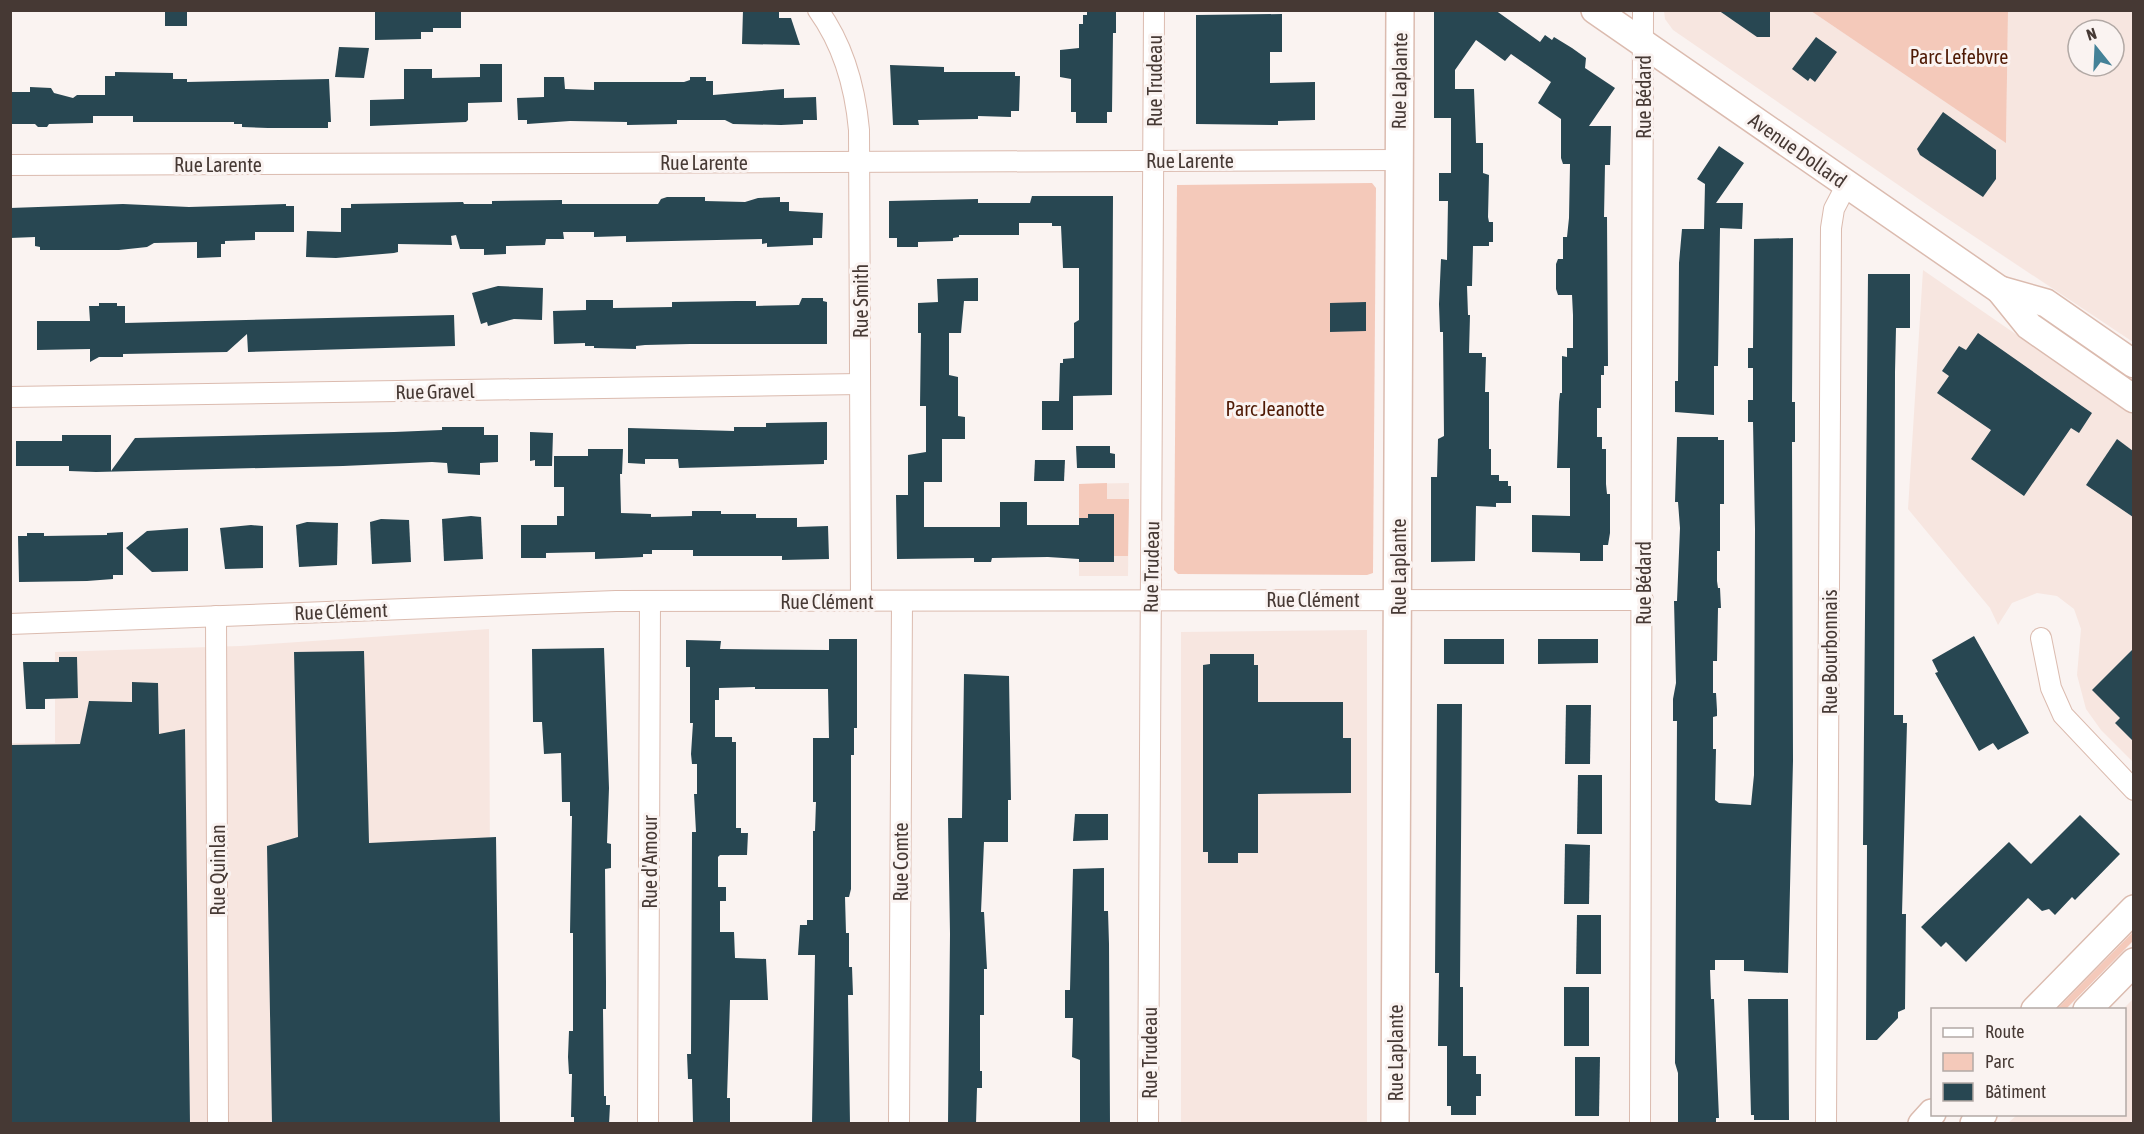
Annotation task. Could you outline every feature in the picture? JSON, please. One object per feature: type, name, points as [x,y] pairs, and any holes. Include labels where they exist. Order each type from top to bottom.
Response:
[{"type":"street","name":"Rue Smith","points":[[818,10],[837,40],[852,83],[857,112],[860,161],[861,601]]},
{"type":"street","name":"Rue Trudeau","points":[[1148,1124],[1154,10]]},
{"type":"street","name":"Rue Laplante","points":[[1395,1124],[1400,10]]},
{"type":"street","name":"Avenue Dollard","points":[[1595,10],[2000,290],[2029,326],[2133,399]]},
{"type":"street","name":"Rue Bédard","points":[[1640,1124],[1643,10]]},
{"type":"street","name":"Rue Larente","points":[[10,165],[1398,160]]},
{"type":"street","name":"Rue Bourbonnais","points":[[1826,1124],[1831,228],[1834,209],[1847,184]]},
{"type":"street","name":"Avenue Dollard","points":[[2000,290],[2046,303],[2133,364]]},
{"type":"street","name":"Rue Gravel","points":[[10,397],[860,384]]},
{"type":"street","name":"Rue Clément","points":[[10,624],[650,601],[1643,600]]},
{"type":"street","name":"Rue d'Amour","points":[[648,1124],[650,601]]},
{"type":"street","name":"Rue Comte","points":[[899,1124],[902,601]]},
{"type":"street","name":"Rue Quinlan","points":[[216,616],[218,1124]]},
{"type":"street","points":[[2041,638],[2051,688],[2063,715],[2133,790]]},
{"type":"street","points":[[2037,1008],[2133,909]]},
{"type":"street","points":[[2090,1008],[2133,962]]},
{"type":"shaded area","points":[[1664,11],[1811,11],[2006,142],[2008,11],[2133,11],[2133,342],[1942,215],[1673,30],[1665,19]]},
{"type":"shaded area","points":[[1923,270],[2133,415],[2133,762],[2101,730],[2086,709],[2077,675],[2081,629],[2074,609],[2057,596],[2037,593],[2012,603],[1998,625],[1990,608],[1908,509]]},
{"type":"shaded area","points":[[1129,483],[1128,576],[1079,576],[1079,484]]},
{"type":"shaded area","points":[[489,629],[491,1123],[11,1123],[10,743],[55,743],[55,652],[240,646]]},
{"type":"shaded area","points":[[1367,630],[1367,1123],[1181,1124],[1181,632]]},
{"type":"shaded area","points":[[2133,999],[2133,1123],[2008,1123],[2016,1116],[2126,1116],[2126,1008],[2124,1008]]},
{"type":"green space","name":"Parc Lefebvre","points":[[1811,11],[2008,11],[2006,143]]},
{"type":"green space","name":"Parc Jeanotte","points":[[1372,183],[1376,188],[1373,573],[1367,575],[1178,574],[1174,570],[1177,185]]},
{"type":"green space","points":[[1107,483],[1107,499],[1129,499],[1128,556],[1114,556],[1114,514],[1088,514],[1088,518],[1079,518],[1079,484]]},
{"type":"green space","points":[[2133,932],[2133,941],[2067,1008],[2058,1008]]},
{"type":"building","points":[[165,10],[187,10],[187,26],[165,26]]},
{"type":"building","points":[[375,10],[461,10],[461,28],[433,28],[433,32],[421,32],[421,39],[375,40]]},
{"type":"building","points":[[743,10],[779,10],[779,18],[791,18],[800,45],[742,44]]},
{"type":"building","points":[[1087,10],[1116,10],[1116,33],[1113,33],[1112,112],[1107,112],[1107,123],[1076,123],[1076,112],[1071,112],[1071,79],[1060,77],[1060,50],[1079,48],[1079,24],[1083,24],[1083,15],[1087,15]]},
{"type":"building","points":[[1434,10],[1495,10],[1540,42],[1545,35],[1552,40],[1554,37],[1572,48],[1586,58],[1585,68],[1615,88],[1589,126],[1611,126],[1610,165],[1605,165],[1604,217],[1607,217],[1608,366],[1604,366],[1604,375],[1601,375],[1601,408],[1597,408],[1597,437],[1602,437],[1602,449],[1606,449],[1606,484],[1607,494],[1610,494],[1610,533],[1608,545],[1603,545],[1603,561],[1580,561],[1580,553],[1532,552],[1532,515],[1570,516],[1570,468],[1557,468],[1562,356],[1567,357],[1567,348],[1573,348],[1572,295],[1558,295],[1556,264],[1558,259],[1563,259],[1563,237],[1567,237],[1570,164],[1563,164],[1561,158],[1561,119],[1538,103],[1551,82],[1511,54],[1505,61],[1476,40],[1455,70],[1455,89],[1474,89],[1476,143],[1483,143],[1483,173],[1489,175],[1488,217],[1489,222],[1493,222],[1493,242],[1489,242],[1489,246],[1473,246],[1472,286],[1467,286],[1468,315],[1470,315],[1469,353],[1482,353],[1482,357],[1486,357],[1485,392],[1489,392],[1491,475],[1499,475],[1499,481],[1508,481],[1508,486],[1511,486],[1511,503],[1496,503],[1496,507],[1476,506],[1475,561],[1431,562],[1431,477],[1437,477],[1438,439],[1444,436],[1443,332],[1440,332],[1439,304],[1441,259],[1447,260],[1448,201],[1439,201],[1439,173],[1451,173],[1451,118],[1434,118]]},
{"type":"building","points":[[1718,10],[1770,10],[1770,37],[1757,37]]},
{"type":"building","points":[[1282,14],[1282,52],[1270,52],[1270,83],[1315,82],[1315,120],[1278,121],[1278,125],[1196,124],[1196,15]]},
{"type":"building","points":[[1816,37],[1837,52],[1815,82],[1810,78],[1808,81],[1792,69]]},
{"type":"building","points":[[339,47],[369,48],[364,78],[335,77]]},
{"type":"building","points":[[480,64],[502,64],[502,102],[468,103],[466,122],[370,126],[370,100],[404,99],[404,69],[432,69],[432,78],[480,77]]},
{"type":"building","points":[[890,65],[944,67],[944,72],[1015,72],[1015,76],[1020,76],[1019,111],[1011,111],[1011,117],[978,116],[978,119],[918,120],[919,125],[893,125]]},
{"type":"building","points":[[115,72],[173,73],[173,79],[187,79],[187,82],[329,79],[331,122],[328,122],[328,128],[268,128],[242,127],[242,124],[234,124],[234,122],[133,122],[133,116],[93,116],[93,123],[49,124],[47,127],[38,127],[35,124],[10,124],[10,92],[30,92],[30,87],[51,88],[54,93],[73,98],[77,95],[105,95],[105,76],[115,76]]},
{"type":"building","points":[[544,77],[564,77],[565,89],[594,90],[594,82],[684,82],[690,80],[690,77],[706,77],[706,81],[713,81],[713,95],[784,89],[784,98],[816,97],[817,120],[803,120],[803,124],[781,125],[733,124],[725,120],[677,120],[677,124],[627,125],[627,122],[570,121],[527,124],[527,120],[518,120],[517,98],[544,97]]},
{"type":"building","points":[[1943,112],[1996,150],[1996,179],[1983,197],[1920,155],[1917,149]]},
{"type":"building","points":[[1719,146],[1744,163],[1716,203],[1743,203],[1742,229],[1720,228],[1718,366],[1714,366],[1714,415],[1675,412],[1675,381],[1678,381],[1679,263],[1682,229],[1704,229],[1705,184],[1697,179]]},
{"type":"building","points":[[1032,196],[1113,196],[1112,395],[1073,396],[1073,430],[1042,430],[1042,401],[1059,401],[1060,363],[1063,363],[1063,359],[1074,358],[1074,323],[1079,320],[1079,268],[1063,268],[1061,226],[1052,226],[1052,223],[1019,223],[1019,235],[959,235],[953,238],[953,241],[918,242],[918,247],[897,247],[897,238],[889,238],[889,201],[978,199],[978,203],[1030,203]]},
{"type":"building","points":[[705,197],[705,201],[745,202],[758,198],[780,197],[780,202],[789,202],[789,211],[823,213],[822,238],[813,238],[813,245],[767,247],[767,243],[762,244],[762,239],[626,242],[626,236],[594,237],[594,232],[563,232],[564,239],[546,239],[545,245],[506,246],[506,254],[484,255],[484,249],[460,249],[456,235],[451,236],[452,245],[398,244],[398,252],[394,253],[336,258],[306,257],[307,231],[341,232],[341,208],[351,208],[351,204],[463,202],[464,204],[492,204],[492,201],[562,200],[562,204],[658,204],[661,199]]},
{"type":"building","points":[[123,204],[189,207],[286,204],[286,206],[294,206],[294,232],[255,232],[255,240],[225,241],[225,244],[221,244],[221,257],[197,258],[197,242],[154,243],[147,247],[119,250],[40,250],[40,247],[35,246],[35,237],[10,238],[10,208]]},
{"type":"building","points":[[1793,238],[1792,402],[1795,402],[1795,442],[1792,442],[1793,761],[1788,973],[1744,971],[1744,960],[1715,960],[1715,970],[1710,970],[1711,999],[1714,999],[1719,1118],[1716,1118],[1716,1124],[1678,1124],[1678,1073],[1675,1063],[1677,721],[1673,721],[1676,683],[1674,601],[1677,601],[1680,528],[1678,502],[1675,502],[1677,437],[1718,437],[1718,440],[1724,440],[1724,504],[1720,504],[1720,551],[1717,551],[1717,581],[1718,588],[1720,588],[1721,608],[1718,608],[1717,661],[1713,661],[1713,693],[1716,693],[1717,710],[1717,716],[1713,717],[1713,749],[1716,749],[1715,800],[1719,803],[1751,805],[1754,775],[1755,529],[1753,422],[1748,422],[1748,400],[1753,400],[1753,368],[1748,368],[1748,348],[1753,348],[1754,239]]},
{"type":"building","points":[[1868,274],[1910,274],[1910,328],[1896,328],[1895,372],[1894,715],[1903,715],[1903,723],[1907,723],[1902,914],[1906,914],[1905,1009],[1898,1012],[1898,1018],[1877,1040],[1866,1040],[1867,845],[1863,845]]},
{"type":"building","points":[[978,278],[978,301],[964,301],[961,333],[949,333],[949,375],[958,377],[958,416],[965,417],[965,439],[942,439],[942,482],[924,482],[924,527],[1000,527],[1000,502],[1027,502],[1027,525],[1079,525],[1079,518],[1088,518],[1088,514],[1114,514],[1114,562],[1079,562],[1079,559],[1048,557],[992,558],[991,562],[974,562],[974,558],[897,559],[896,495],[908,495],[908,455],[926,452],[926,406],[920,406],[921,333],[918,333],[918,303],[938,302],[937,279]]},
{"type":"building","points":[[498,286],[543,288],[542,320],[514,319],[488,326],[487,322],[481,324],[472,293]]},
{"type":"building","points":[[802,298],[823,298],[823,301],[827,302],[827,344],[645,345],[636,346],[636,349],[594,348],[594,346],[585,346],[585,343],[554,344],[553,311],[586,310],[586,300],[613,300],[613,308],[672,307],[672,302],[756,301],[756,306],[799,305]]},
{"type":"building","points":[[1366,302],[1366,331],[1330,332],[1330,303]]},
{"type":"building","points":[[99,303],[117,303],[117,306],[125,306],[125,323],[454,315],[455,346],[248,352],[247,334],[227,352],[123,354],[123,357],[99,357],[90,362],[90,349],[37,350],[37,321],[90,321],[89,306],[99,306]]},
{"type":"building","points":[[1978,333],[2092,413],[2079,433],[2071,428],[2024,496],[1971,459],[1991,430],[1937,393],[1949,376],[1942,371],[1959,346],[1966,350]]},
{"type":"building","points":[[827,422],[827,460],[824,460],[824,464],[679,468],[678,459],[645,459],[645,464],[628,463],[628,428],[734,431],[734,427],[766,427],[766,423]]},
{"type":"building","points":[[442,427],[484,427],[484,435],[498,435],[498,462],[480,463],[480,475],[448,473],[447,463],[432,462],[96,472],[69,471],[69,466],[16,466],[16,441],[62,441],[62,435],[111,435],[111,471],[135,438],[394,432],[442,430]]},
{"type":"building","points":[[530,432],[553,433],[552,466],[535,466],[535,460],[530,461]]},
{"type":"building","points":[[2117,439],[2133,451],[2133,517],[2086,485]]},
{"type":"building","points":[[1076,446],[1110,446],[1110,453],[1115,454],[1115,468],[1077,468]]},
{"type":"building","points":[[588,449],[623,449],[622,474],[620,474],[621,513],[651,514],[651,517],[692,516],[692,511],[721,511],[721,514],[756,514],[756,518],[797,518],[797,527],[828,526],[829,559],[782,560],[782,556],[693,556],[693,550],[652,550],[652,554],[643,554],[643,557],[622,558],[595,559],[595,552],[546,553],[546,558],[521,558],[521,525],[557,525],[557,516],[564,516],[564,487],[554,487],[554,456],[588,456]]},
{"type":"building","points":[[1035,460],[1065,460],[1064,481],[1034,481]]},
{"type":"building","points":[[481,517],[483,559],[444,561],[442,519]]},
{"type":"building","points":[[381,519],[409,520],[411,562],[372,564],[370,522]]},
{"type":"building","points":[[307,522],[338,523],[337,565],[299,567],[296,525]]},
{"type":"building","points":[[263,526],[263,568],[225,569],[220,528]]},
{"type":"building","points":[[188,528],[188,571],[152,572],[126,548],[147,531]]},
{"type":"building","points":[[123,532],[123,575],[113,575],[113,579],[87,581],[19,582],[18,536],[27,536],[27,533],[44,533],[44,536],[107,535],[107,533]]},
{"type":"building","points":[[1974,636],[2029,733],[1998,750],[1993,743],[1979,751],[1935,673],[1938,672],[1932,660]]},
{"type":"building","points":[[829,639],[857,639],[857,728],[854,728],[854,755],[851,755],[851,889],[849,897],[845,897],[846,933],[849,933],[849,967],[852,967],[853,995],[848,995],[850,1124],[812,1124],[815,955],[798,955],[800,925],[807,925],[807,920],[813,920],[813,831],[815,831],[816,802],[813,802],[813,738],[829,738],[828,689],[755,689],[755,687],[719,688],[719,700],[715,700],[715,737],[732,737],[732,742],[736,742],[736,828],[741,828],[741,833],[748,833],[747,855],[720,855],[718,857],[718,887],[726,887],[726,901],[720,901],[720,932],[734,932],[735,958],[766,959],[768,1000],[730,1000],[727,1098],[730,1098],[730,1124],[693,1124],[692,1079],[688,1079],[687,1054],[691,1054],[692,832],[696,832],[694,794],[697,794],[697,764],[692,764],[691,754],[693,723],[690,723],[690,667],[686,667],[686,640],[721,641],[720,649],[829,650]]},
{"type":"building","points":[[1444,639],[1504,639],[1504,664],[1444,664]]},
{"type":"building","points":[[1538,639],[1598,639],[1598,663],[1538,664]]},
{"type":"building","points":[[604,648],[609,788],[607,843],[611,844],[611,868],[605,869],[606,1009],[603,1009],[604,1096],[606,1096],[606,1105],[610,1105],[609,1124],[574,1124],[574,1117],[571,1117],[572,1074],[569,1074],[568,1057],[569,1031],[573,1031],[573,933],[570,933],[572,816],[570,816],[570,802],[562,802],[561,753],[544,754],[542,722],[533,722],[532,649]]},
{"type":"building","points":[[2133,649],[2133,741],[2115,723],[2120,718],[2092,690]]},
{"type":"building","points":[[364,651],[369,843],[496,837],[500,1124],[272,1124],[267,846],[298,837],[294,652]]},
{"type":"building","points":[[1210,654],[1254,654],[1254,665],[1258,665],[1258,702],[1343,702],[1343,738],[1351,738],[1351,793],[1258,794],[1258,853],[1238,853],[1238,863],[1208,863],[1208,852],[1203,852],[1203,665],[1210,664]]},
{"type":"building","points":[[59,657],[77,657],[78,698],[45,699],[45,709],[26,709],[23,662],[59,662]]},
{"type":"building","points":[[964,674],[1009,676],[1011,800],[1008,800],[1008,842],[984,842],[981,912],[984,912],[987,969],[984,969],[984,1015],[980,1015],[982,1088],[977,1088],[976,1124],[948,1124],[950,934],[948,818],[962,818]]},
{"type":"building","points":[[132,682],[158,683],[159,734],[185,729],[190,1124],[10,1124],[10,745],[80,744],[89,701],[132,702]]},
{"type":"building","points":[[1437,704],[1462,704],[1460,987],[1463,987],[1463,1056],[1476,1056],[1476,1074],[1481,1074],[1481,1096],[1476,1096],[1476,1115],[1451,1115],[1451,1106],[1447,1106],[1447,1046],[1438,1046],[1439,973],[1435,973]]},
{"type":"building","points":[[1566,705],[1591,705],[1590,764],[1565,764]]},
{"type":"building","points":[[1578,775],[1602,775],[1602,834],[1577,834]]},
{"type":"building","points":[[1075,814],[1108,814],[1108,840],[1073,841]]},
{"type":"building","points":[[2080,815],[2120,854],[2075,900],[2072,897],[2055,915],[2049,909],[2042,911],[2028,898],[1966,962],[1946,942],[1941,947],[1921,927],[2009,842],[2031,864]]},
{"type":"building","points":[[1565,844],[1590,845],[1589,904],[1564,904]]},
{"type":"building","points":[[1104,868],[1104,911],[1108,911],[1109,944],[1110,1124],[1080,1124],[1080,1060],[1072,1057],[1073,1018],[1065,1018],[1065,990],[1070,990],[1073,869]]},
{"type":"building","points":[[1577,915],[1601,915],[1601,974],[1576,974]]},
{"type":"building","points":[[1564,987],[1589,987],[1589,1046],[1564,1046]]},
{"type":"building","points":[[1748,999],[1788,999],[1789,1120],[1754,1120],[1754,1115],[1751,1115]]},
{"type":"building","points":[[1575,1057],[1600,1057],[1599,1116],[1575,1116]]}]
